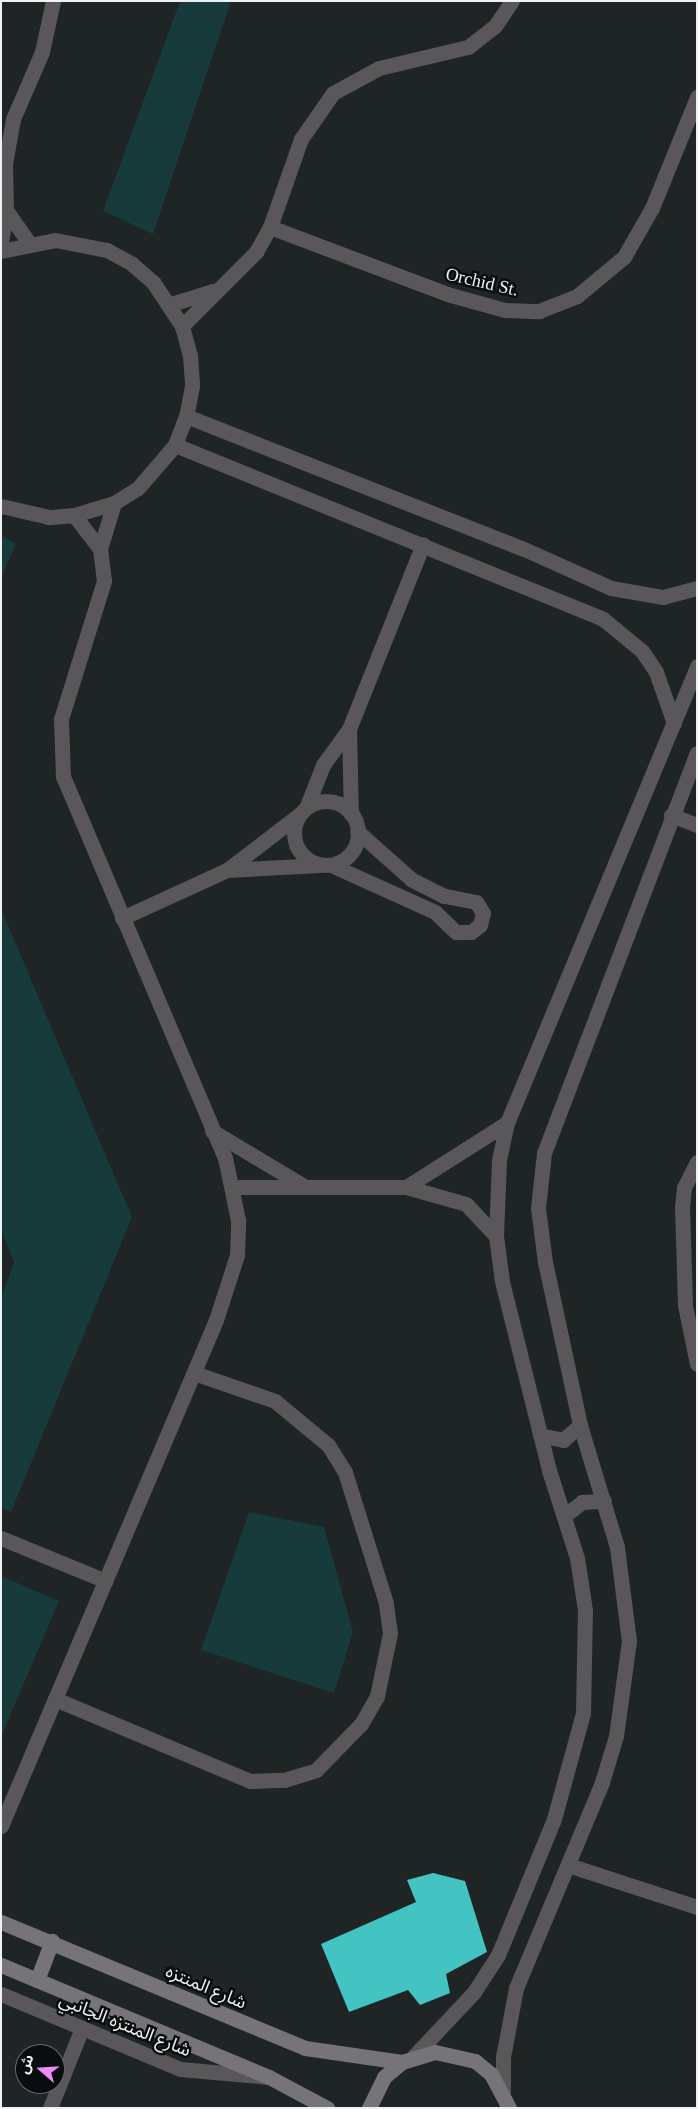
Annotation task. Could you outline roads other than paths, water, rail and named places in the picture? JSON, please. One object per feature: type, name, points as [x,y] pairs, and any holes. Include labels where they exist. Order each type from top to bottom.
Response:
[{"type":"street","points":[[1,242],[6,210],[7,116],[42,52],[53,1]]},
{"type":"street","points":[[182,326],[214,291],[256,252],[270,227],[301,139],[333,93],[379,68],[468,47],[496,26],[512,1]]},
{"type":"street","name":"Orchid St.","points":[[270,227],[454,297],[505,310],[539,311],[577,296],[624,257],[652,208],[697,97]]},
{"type":"street","points":[[6,210],[28,242]]},
{"type":"street","points":[[1,250],[28,242],[55,240],[107,250],[153,282],[171,304],[182,326],[190,355],[186,416],[174,445],[145,481],[114,503],[74,515],[49,517],[1,506]]},
{"type":"street","points":[[171,304],[214,291]]},
{"type":"street","points":[[186,416],[524,549],[611,588],[663,597],[697,588]]},
{"type":"street","points":[[174,445],[423,544],[603,619],[624,633],[656,672],[674,723]]},
{"type":"street","points":[[1,1826],[229,1289],[237,1255],[232,1187],[212,1131],[72,804],[59,748],[61,719],[104,582],[100,549],[114,503]]},
{"type":"street","points":[[74,515],[100,549]]},
{"type":"street","points":[[348,729],[352,814],[358,831],[397,870],[444,896],[476,902],[483,913],[480,925],[471,932],[456,932],[435,912],[302,854],[296,845],[293,834],[323,765],[348,729],[423,544]]},
{"type":"street","points":[[369,2108],[384,2077],[408,2059],[474,1992],[498,1955],[554,1819],[583,1713],[586,1661],[577,1558],[540,1435],[502,1281],[496,1236],[496,1194],[507,1123],[697,666]]},
{"type":"street","points":[[510,2108],[503,2091],[504,2057],[516,1988],[602,1782],[625,1689],[629,1642],[624,1594],[604,1501],[580,1425],[540,1235],[544,1154],[671,815],[697,753]]},
{"type":"street","points":[[122,918],[226,870],[304,810],[326,801],[352,814]]},
{"type":"street","points":[[671,815],[697,825]]},
{"type":"street","points":[[226,870],[326,865],[351,853],[358,831]]},
{"type":"street","points":[[435,912],[444,896]]},
{"type":"street","points":[[406,1186],[507,1123]]},
{"type":"street","points":[[212,1131],[305,1186]]},
{"type":"street","points":[[697,1162],[684,1188],[682,1207],[685,1305],[697,1364]]},
{"type":"street","points":[[232,1187],[406,1186],[466,1204],[496,1236]]},
{"type":"street","points":[[55,1699],[250,1781],[284,1780],[316,1770],[361,1724],[377,1696],[390,1633],[386,1603],[345,1472],[322,1439],[275,1401],[194,1373]]},
{"type":"street","points":[[540,1435],[563,1440],[580,1425]]},
{"type":"street","points":[[564,1516],[582,1502],[604,1501]]},
{"type":"street","points":[[1,1538],[106,1581]]},
{"type":"street","points":[[568,1865],[697,1907]]},
{"type":"street","name":"شارع المنتزه","points":[[1,1922],[52,1941],[304,2048],[408,2059],[435,2052],[475,2061],[503,2091]]},
{"type":"street","points":[[37,1980],[52,1941]]},
{"type":"street","points":[[1,1965],[269,2077],[327,2108]]},
{"type":"street","name":"شارع المنتزه الجانبي","points":[[1,1994],[180,2069],[219,2076],[269,2077]]},
{"type":"street","points":[[50,2108],[82,2028]]}]
